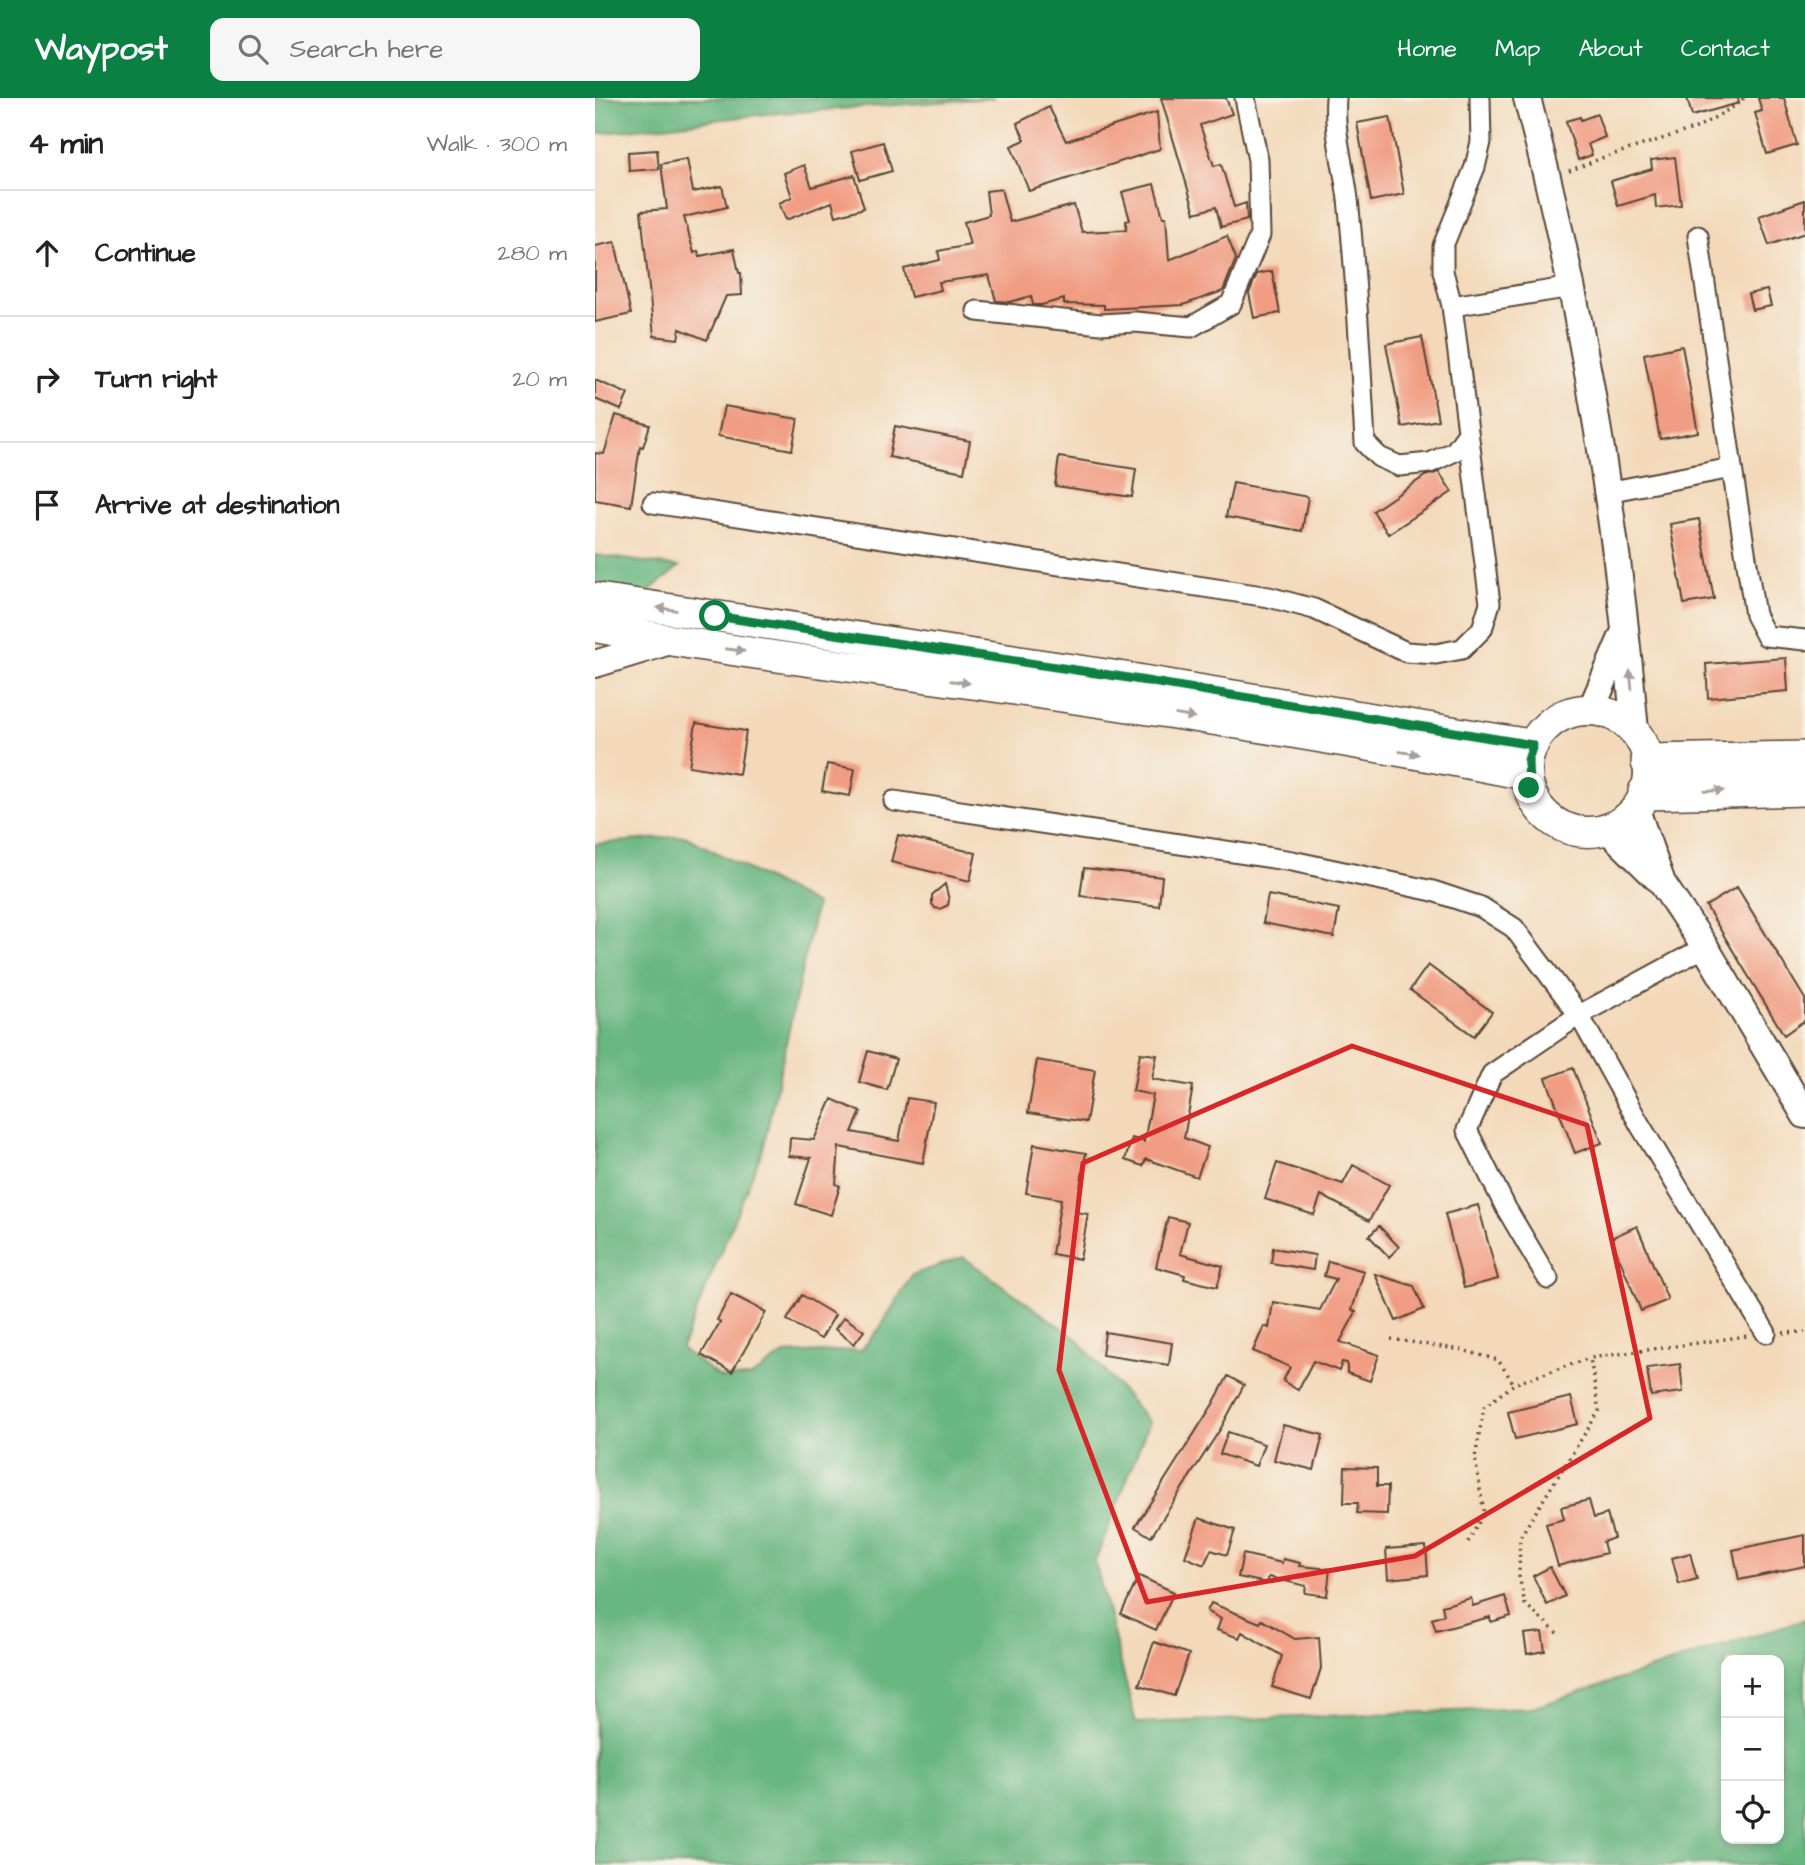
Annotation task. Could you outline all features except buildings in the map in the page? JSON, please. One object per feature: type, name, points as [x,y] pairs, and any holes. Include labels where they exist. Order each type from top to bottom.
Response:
[{"type":"highway","points":[[1641,774],[1805,759]]},
{"type":"highway","points":[[1641,774],[1805,788]]},
{"type":"main road","points":[[600,602],[1116,676],[1533,745]]},
{"type":"main road","points":[[595,627],[670,641],[1110,704],[1527,775]]},
{"type":"main road","points":[[1577,710],[1591,710],[1608,713],[1623,720],[1641,774],[1623,821],[1607,829],[1579,831],[1554,821],[1535,801],[1529,788],[1528,760],[1533,745],[1551,722],[1577,710]]},
{"type":"street","points":[[977,311],[1101,324],[1135,322],[1191,327],[1231,304],[1260,235],[1258,160],[1245,98]]},
{"type":"street","points":[[1336,98],[1334,122],[1349,204],[1366,443],[1379,457],[1399,466],[1420,464],[1430,463],[1455,451],[1468,433]]},
{"type":"street","points":[[653,503],[1269,597],[1314,608],[1406,652],[1436,654],[1462,649],[1482,629],[1490,603],[1452,306],[1443,271],[1443,246],[1475,167],[1481,142],[1480,98]]},
{"type":"street","points":[[1527,98],[1581,327],[1626,628],[1641,774],[1662,883]]},
{"type":"street","points":[[1698,236],[1755,615],[1766,636],[1805,640]]},
{"type":"street","points":[[1452,306],[1572,287]]},
{"type":"street","points":[[1607,492],[1732,468]]},
{"type":"street","points":[[1591,710],[1626,628]]},
{"type":"street","points":[[595,664],[670,641]]},
{"type":"street","points":[[894,801],[1291,861],[1433,891],[1481,907],[1514,928],[1579,1015],[1640,1125],[1766,1333]]},
{"type":"street","points":[[1607,829],[1662,883],[1705,947],[1805,1115]]},
{"type":"street","points":[[1548,1279],[1506,1209],[1467,1130],[1492,1074],[1579,1015],[1705,947]]},
{"type":"path","points":[[1547,180],[1602,158],[1696,128],[1742,102],[1743,98]]},
{"type":"path","points":[[1468,1542],[1484,1513],[1475,1458],[1484,1407],[1514,1384],[1590,1357],[1766,1333],[1805,1332]]},
{"type":"path","points":[[1391,1339],[1462,1350],[1498,1360],[1514,1384]]},
{"type":"path","points":[[1557,1633],[1525,1604],[1518,1576],[1520,1537],[1598,1412],[1590,1357]]},
{"type":"highlighted area","points":[[1352,1046],[1587,1125],[1650,1418],[1415,1556],[1147,1602],[1059,1370],[1083,1163]]},
{"type":"green space","points":[[595,98],[995,98],[766,114],[595,134]]},
{"type":"green space","points":[[595,555],[679,567],[595,634]]},
{"type":"green space","points":[[685,836],[816,905],[763,1149],[681,1349],[721,1378],[751,1377],[784,1354],[861,1350],[880,1328],[912,1275],[963,1257],[1077,1339],[1149,1422],[1095,1562],[1136,1723],[1532,1708],[1805,1619],[1805,1865],[595,1865],[595,844]]},
{"type":"route","points":[[715,616],[1116,676],[1533,745],[1528,760],[1529,788]]}]
